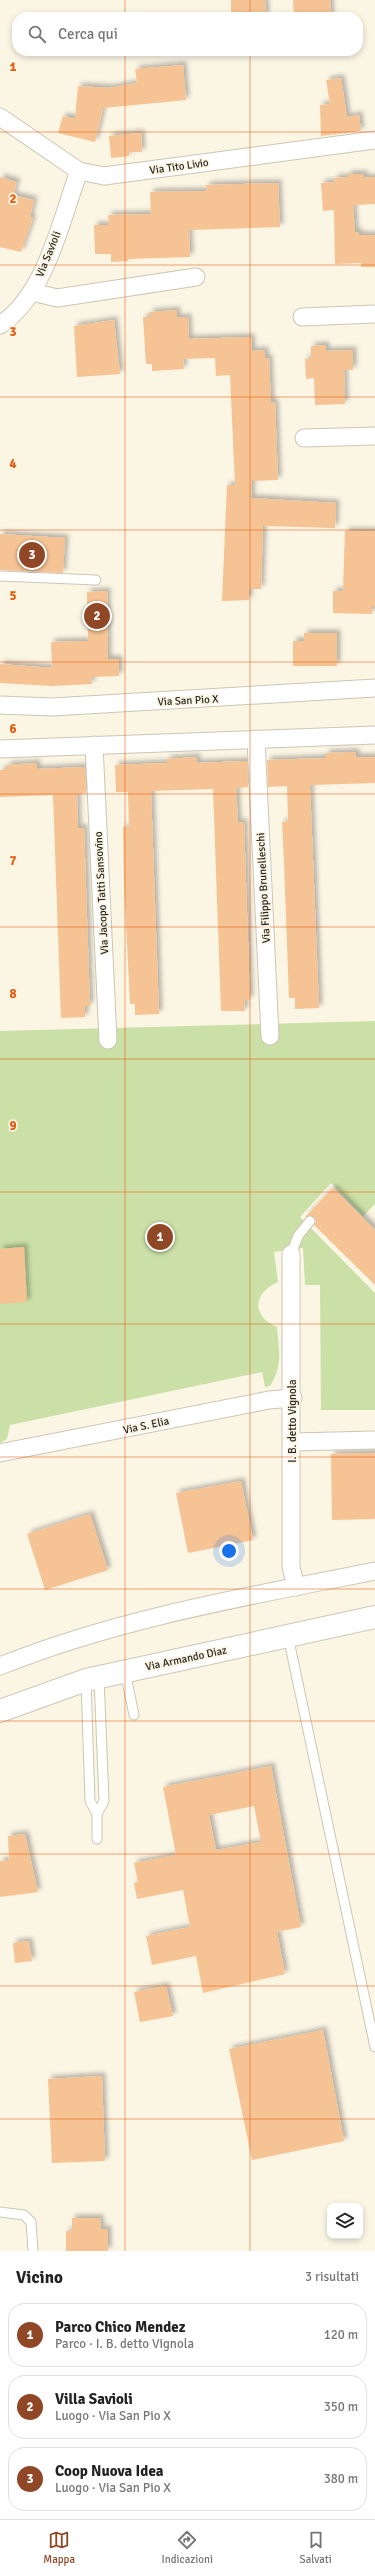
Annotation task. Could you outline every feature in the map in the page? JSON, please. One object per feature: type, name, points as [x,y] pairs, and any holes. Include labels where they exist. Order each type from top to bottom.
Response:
[{"type":"street","name":"Via Tito Livio","points":[[0,117],[25,136],[79,171],[104,176],[375,140]]},
{"type":"street","name":"Via Savioli","points":[[0,325],[19,309],[32,292],[49,256],[79,171]]},
{"type":"street","points":[[32,292],[57,298],[196,277]]},
{"type":"street","points":[[302,317],[375,314]]},
{"type":"street","points":[[304,438],[375,436]]},
{"type":"street","name":"Via San Pio X","points":[[0,705],[52,707],[375,688]]},
{"type":"street","points":[[0,749],[375,735]]},
{"type":"street","name":"Via Filippo Brunelleschi","points":[[256,739],[270,1036]]},
{"type":"street","name":"Via Jacopo Tatti Sansovino","points":[[94,745],[108,1040]]},
{"type":"street","name":"I. B. detto Vignola","points":[[291,1254],[291,1567],[296,1587]]},
{"type":"street","name":"Via S. Elia","points":[[0,1453],[269,1400],[292,1398]]},
{"type":"street","points":[[292,1442],[375,1440]]},
{"type":"street","points":[[0,1666],[86,1637],[137,1623],[296,1587],[375,1571]]},
{"type":"street","name":"Via Armando Diaz","points":[[0,1711],[93,1678],[375,1617]]},
{"type":"lane","points":[[0,576],[96,580]]},
{"type":"lane","points":[[291,1254],[298,1236],[310,1221]]},
{"type":"lane","points":[[288,1636],[375,2047]]},
{"type":"lane","points":[[125,1671],[134,1715]]},
{"type":"lane","points":[[93,1678],[90,1801],[97,1814]]},
{"type":"lane","points":[[93,1678],[104,1801],[97,1814],[97,1839]]},
{"type":"lane","points":[[0,2212],[24,2215],[31,2222],[33,2251]]},
{"type":"green space","points":[[375,1021],[375,1204],[363,1216],[331,1183],[300,1217],[375,1293],[375,1410],[321,1410],[320,1285],[305,1285],[303,1248],[274,1252],[278,1282],[264,1292],[258,1304],[259,1311],[263,1317],[277,1327],[279,1358],[277,1371],[270,1386],[265,1387],[262,1372],[10,1425],[7,1439],[0,1443],[0,1031]]},
{"type":"building","points":[[231,0],[265,0],[266,12],[231,12]]},
{"type":"building","points":[[293,0],[330,0],[331,12],[294,12]]},
{"type":"building","points":[[183,65],[186,100],[103,108],[95,142],[58,133],[63,116],[75,119],[78,86],[109,88],[137,83],[135,69]]},
{"type":"building","points":[[341,78],[347,117],[359,115],[361,131],[321,136],[320,105],[330,104],[326,80]]},
{"type":"building","points":[[141,133],[142,152],[129,152],[129,156],[111,158],[109,136]]},
{"type":"building","points":[[348,174],[364,174],[364,178],[375,177],[375,204],[353,205],[355,232],[359,232],[359,235],[375,235],[375,267],[361,267],[361,263],[335,264],[334,210],[323,211],[321,183],[335,182],[334,178],[348,177]]},
{"type":"building","points":[[0,177],[17,182],[13,195],[34,200],[30,217],[33,218],[21,252],[0,247]]},
{"type":"building","points":[[278,183],[280,227],[189,230],[190,257],[128,259],[128,261],[111,262],[111,254],[95,254],[94,225],[109,225],[108,215],[151,214],[150,192],[207,191],[206,185]]},
{"type":"building","points":[[177,310],[177,318],[188,317],[189,339],[251,337],[252,351],[265,350],[265,358],[269,358],[271,403],[275,402],[278,480],[252,481],[251,498],[336,503],[335,528],[263,526],[261,589],[249,589],[249,600],[222,601],[227,485],[235,485],[230,375],[216,376],[215,358],[183,359],[184,369],[152,371],[152,364],[146,364],[143,317],[150,317],[150,312]]},
{"type":"building","points":[[114,320],[120,374],[77,377],[74,326]]},
{"type":"building","points":[[326,345],[326,351],[353,350],[353,370],[344,370],[345,404],[315,405],[314,378],[306,379],[305,359],[311,358],[311,346]]},
{"type":"building","points":[[345,531],[375,531],[375,606],[372,606],[372,614],[333,613],[333,591],[343,591]]},
{"type":"building","points":[[0,534],[65,538],[63,573],[0,570]]},
{"type":"building","points":[[107,591],[108,659],[119,659],[119,676],[91,677],[92,684],[52,686],[0,683],[0,664],[52,668],[51,642],[88,641],[87,592]]},
{"type":"building","points":[[304,633],[337,633],[337,666],[293,666],[293,641],[304,641]]},
{"type":"building","points":[[356,752],[356,757],[375,757],[375,783],[310,785],[319,1008],[295,1009],[295,998],[289,998],[282,822],[288,821],[287,786],[268,787],[267,760],[326,758],[326,753]]},
{"type":"building","points":[[197,757],[197,763],[247,761],[248,787],[236,788],[238,823],[244,822],[250,1000],[244,1000],[245,1011],[221,1011],[213,789],[151,791],[159,1014],[135,1015],[135,1004],[130,1004],[124,885],[123,827],[129,827],[128,792],[116,792],[115,765],[167,763],[167,759]]},
{"type":"building","points":[[37,763],[37,769],[85,767],[86,793],[77,794],[78,828],[84,828],[90,1006],[85,1006],[85,1017],[61,1018],[53,795],[0,797],[0,770],[7,769],[7,765]]},
{"type":"building","points":[[333,1188],[375,1230],[375,1285],[314,1225],[316,1222],[314,1217],[305,1217]]},
{"type":"building","points":[[24,1247],[27,1302],[0,1304],[0,1249]]},
{"type":"building","points":[[375,1453],[375,1519],[332,1520],[331,1454]]},
{"type":"building","points":[[241,1481],[253,1540],[188,1553],[176,1493]]},
{"type":"building","points":[[90,1514],[108,1570],[45,1590],[27,1534]]},
{"type":"building","points":[[271,1766],[301,1927],[277,1932],[285,1974],[203,1993],[196,1956],[152,1965],[146,1936],[190,1927],[183,1890],[137,1899],[134,1883],[138,1882],[134,1863],[176,1855],[163,1787]],"holes":[[[254,1806],[261,1842],[216,1850],[209,1815]]]},
{"type":"building","points":[[25,1834],[38,1892],[0,1897],[0,1861],[9,1860],[8,1836]]},
{"type":"building","points":[[29,1941],[32,1961],[15,1963],[13,1943]]},
{"type":"building","points":[[166,1986],[173,2016],[140,2022],[134,1992]]},
{"type":"building","points":[[323,2030],[344,2141],[252,2160],[229,2049]]},
{"type":"building","points":[[102,2076],[105,2161],[52,2163],[48,2079]]},
{"type":"building","points":[[72,2218],[100,2218],[101,2229],[108,2229],[108,2251],[66,2251],[66,2231],[72,2231]]},
{"type":"place","name":"Coop Nuova Idea","points":[[32,555]]},
{"type":"place","name":"Villa Savioli","points":[[97,616]]},
{"type":"place","name":"Parco Chico Mendez","points":[[160,1237]]}]
